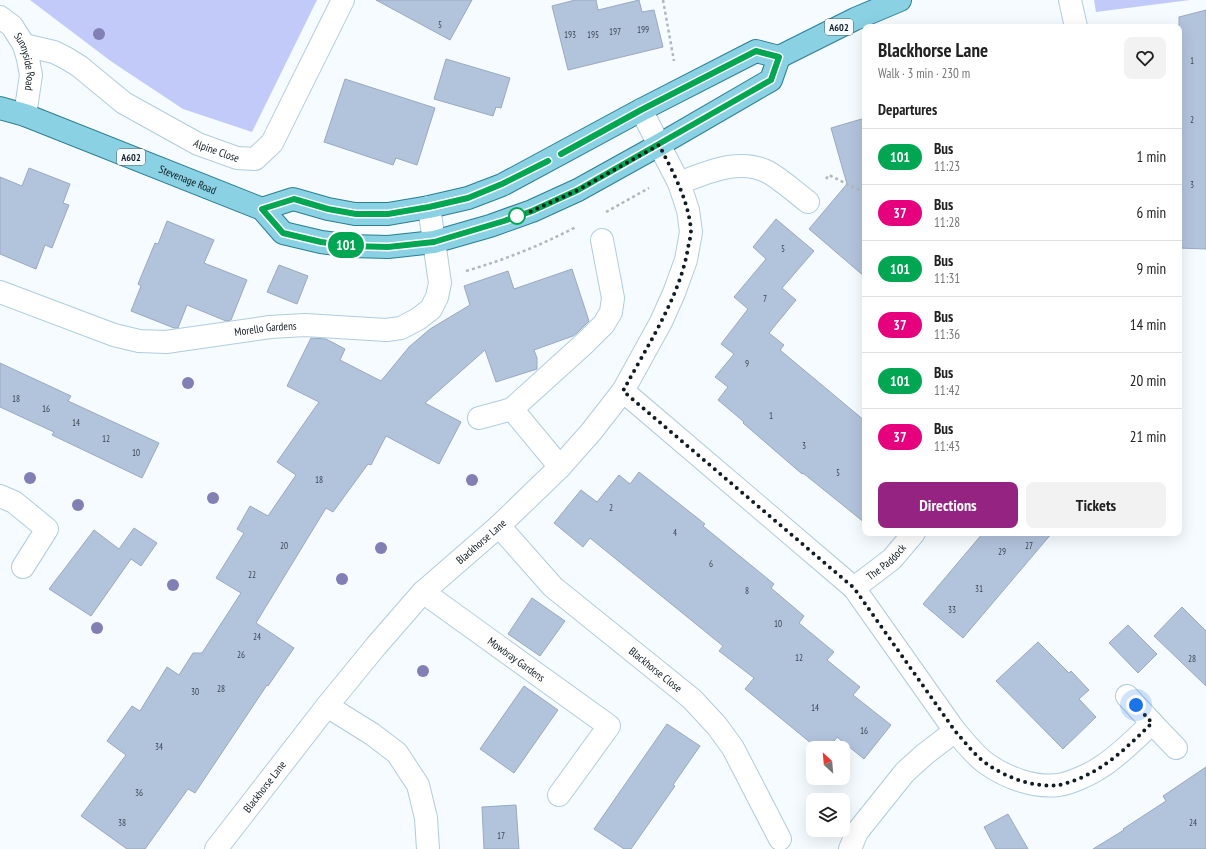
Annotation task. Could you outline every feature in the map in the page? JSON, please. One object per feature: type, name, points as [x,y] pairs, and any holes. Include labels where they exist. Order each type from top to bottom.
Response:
[{"type":"main road","name":"A602","points":[[779,57],[855,19],[900,0]]},
{"type":"main road","points":[[262,209],[294,199],[328,209],[356,214],[388,214],[468,198],[502,184],[756,51],[779,57]]},
{"type":"main road","name":"Stevenage Road","points":[[0,108],[25,115],[262,209],[283,233],[321,242],[351,246],[388,247],[434,242],[490,226],[532,211],[578,190],[771,80],[779,57]]},
{"type":"street","name":"Alpine Close","points":[[24,45],[54,52],[66,58],[79,66],[124,103],[198,144],[237,158],[255,159],[272,143],[342,0]]},
{"type":"street","points":[[1070,0],[1075,24]]},
{"type":"street","name":"Sunnyside Road","points":[[0,16],[12,26],[24,45],[31,75],[25,115]]},
{"type":"street","name":"Blackhorse Lane","points":[[216,849],[327,706],[423,592],[499,526],[560,467],[591,432],[623,391],[661,322],[674,293],[686,260],[691,232],[688,210],[679,183],[641,110]]},
{"type":"street","points":[[679,183],[709,172],[732,166],[752,167],[767,172],[808,202]]},
{"type":"street","name":"Morello Gardens","points":[[0,292],[114,335],[139,341],[166,342],[270,327],[305,325],[386,330],[401,328],[418,319],[431,309],[437,297],[440,283],[429,207]]},
{"type":"street","points":[[479,418],[512,409],[604,324],[611,312],[613,298],[602,240]]},
{"type":"street","name":"The Paddock","points":[[623,391],[854,588],[955,731],[973,752],[986,764],[1020,781],[1037,785],[1060,785],[1081,778],[1101,767],[1152,723]]},
{"type":"street","points":[[512,409],[560,467]]},
{"type":"street","points":[[7,499],[47,529],[23,567]]},
{"type":"street","name":"Blackhorse Close","points":[[499,526],[553,587],[692,699],[717,726],[733,748],[780,839]]},
{"type":"street","name":"The Paddock","points":[[854,588],[892,559],[911,536]]},
{"type":"street","name":"Mowbray Gardens","points":[[423,592],[609,726],[559,795]]},
{"type":"street","points":[[1127,696],[1176,748]]},
{"type":"street","points":[[327,706],[372,734],[397,753],[418,784],[426,818],[428,849]]},
{"type":"street","points":[[850,849],[857,832],[905,772],[925,754],[955,731]]},
{"type":"path","points":[[663,0],[675,66]]},
{"type":"shaded area","points":[[30,0],[317,0],[252,132],[183,109],[112,62]]},
{"type":"shaded area","points":[[1094,0],[1190,0],[1096,12]]},
{"type":"building","points":[[376,0],[472,0],[450,40]]},
{"type":"building","points":[[575,0],[596,0],[598,10],[639,0],[642,12],[654,10],[663,47],[568,70],[552,6]]},
{"type":"building","points":[[1206,10],[1206,249],[1182,248],[1182,24],[1179,24],[1179,17]]},
{"type":"building","points":[[446,59],[510,78],[501,108],[496,107],[493,116],[434,99]]},
{"type":"building","points":[[345,79],[435,108],[417,165],[396,158],[393,165],[324,142]]},
{"type":"building","points":[[862,119],[862,274],[809,229],[847,184],[831,128]]},
{"type":"building","points":[[29,168],[70,184],[63,203],[69,205],[52,248],[45,245],[36,269],[0,254],[0,177],[22,186]]},
{"type":"building","points":[[776,219],[814,251],[782,288],[796,300],[769,333],[784,345],[780,350],[862,418],[862,521],[803,473],[802,474],[718,400],[728,387],[715,377],[734,354],[721,344],[748,309],[734,297],[766,259],[753,247]]},
{"type":"building","points":[[167,221],[214,240],[204,263],[247,280],[231,320],[226,321],[187,305],[178,328],[174,328],[131,311],[141,286],[138,284],[155,243],[158,244]]},
{"type":"building","points":[[279,265],[308,276],[297,304],[267,292]]},
{"type":"building","points":[[572,269],[589,321],[577,333],[573,336],[534,350],[537,358],[537,369],[496,382],[485,350],[425,403],[461,422],[439,464],[386,436],[371,465],[368,464],[333,512],[326,508],[256,623],[294,648],[268,686],[267,685],[195,793],[188,789],[145,849],[127,849],[81,816],[126,755],[107,741],[132,706],[140,711],[167,667],[179,675],[193,653],[202,653],[241,593],[216,578],[244,533],[237,529],[250,506],[268,516],[296,475],[277,462],[319,402],[287,386],[311,338],[326,339],[345,349],[340,360],[381,381],[409,347],[430,329],[470,305],[464,286],[508,271],[514,289]]},
{"type":"building","points":[[0,363],[71,396],[68,401],[159,443],[142,478],[52,435],[54,432],[0,407]]},
{"type":"building","points":[[639,472],[705,524],[703,526],[774,584],[771,588],[804,616],[799,623],[834,652],[827,660],[860,687],[853,695],[891,725],[864,759],[850,748],[850,741],[842,741],[837,737],[834,741],[808,741],[745,689],[754,678],[719,651],[723,646],[590,538],[583,547],[554,523],[581,490],[597,502],[619,475],[630,484]]},
{"type":"building","points":[[134,528],[157,543],[141,566],[131,559],[91,616],[49,589],[94,530],[119,549]]},
{"type":"building","points":[[980,536],[1049,536],[963,638],[923,604]]},
{"type":"building","points":[[532,598],[565,621],[540,656],[508,634]]},
{"type":"building","points":[[1182,607],[1206,631],[1206,686],[1154,636]]},
{"type":"building","points":[[1128,625],[1157,654],[1138,673],[1109,643]]},
{"type":"building","points":[[1038,642],[1069,673],[1071,671],[1089,690],[1079,699],[1096,717],[1063,749],[996,681]]},
{"type":"building","points":[[524,686],[558,710],[514,773],[480,749]]},
{"type":"building","points":[[667,724],[700,746],[673,785],[675,786],[631,849],[624,849],[594,829]]},
{"type":"building","points":[[1206,767],[1206,849],[1093,849],[1166,801],[1163,796]]},
{"type":"building","points":[[516,805],[519,849],[484,849],[482,807]]},
{"type":"building","points":[[1008,814],[1028,849],[996,849],[984,827]]},
{"type":"bus line","name":"101","points":[[548,161],[502,184],[468,198],[388,214],[356,214],[328,209],[294,199],[262,209],[283,233],[321,242],[351,246],[388,247],[434,242],[490,226],[532,211],[578,190],[771,80],[779,57],[756,51],[641,110],[561,154]]},
{"type":"route","points":[[517,216],[532,211],[578,190],[659,145],[679,183],[688,210],[691,232],[686,260],[674,293],[661,322],[623,391],[854,588],[955,731],[973,752],[986,764],[1020,781],[1037,785],[1060,785],[1081,778],[1101,767],[1152,723],[1136,705]]}]
